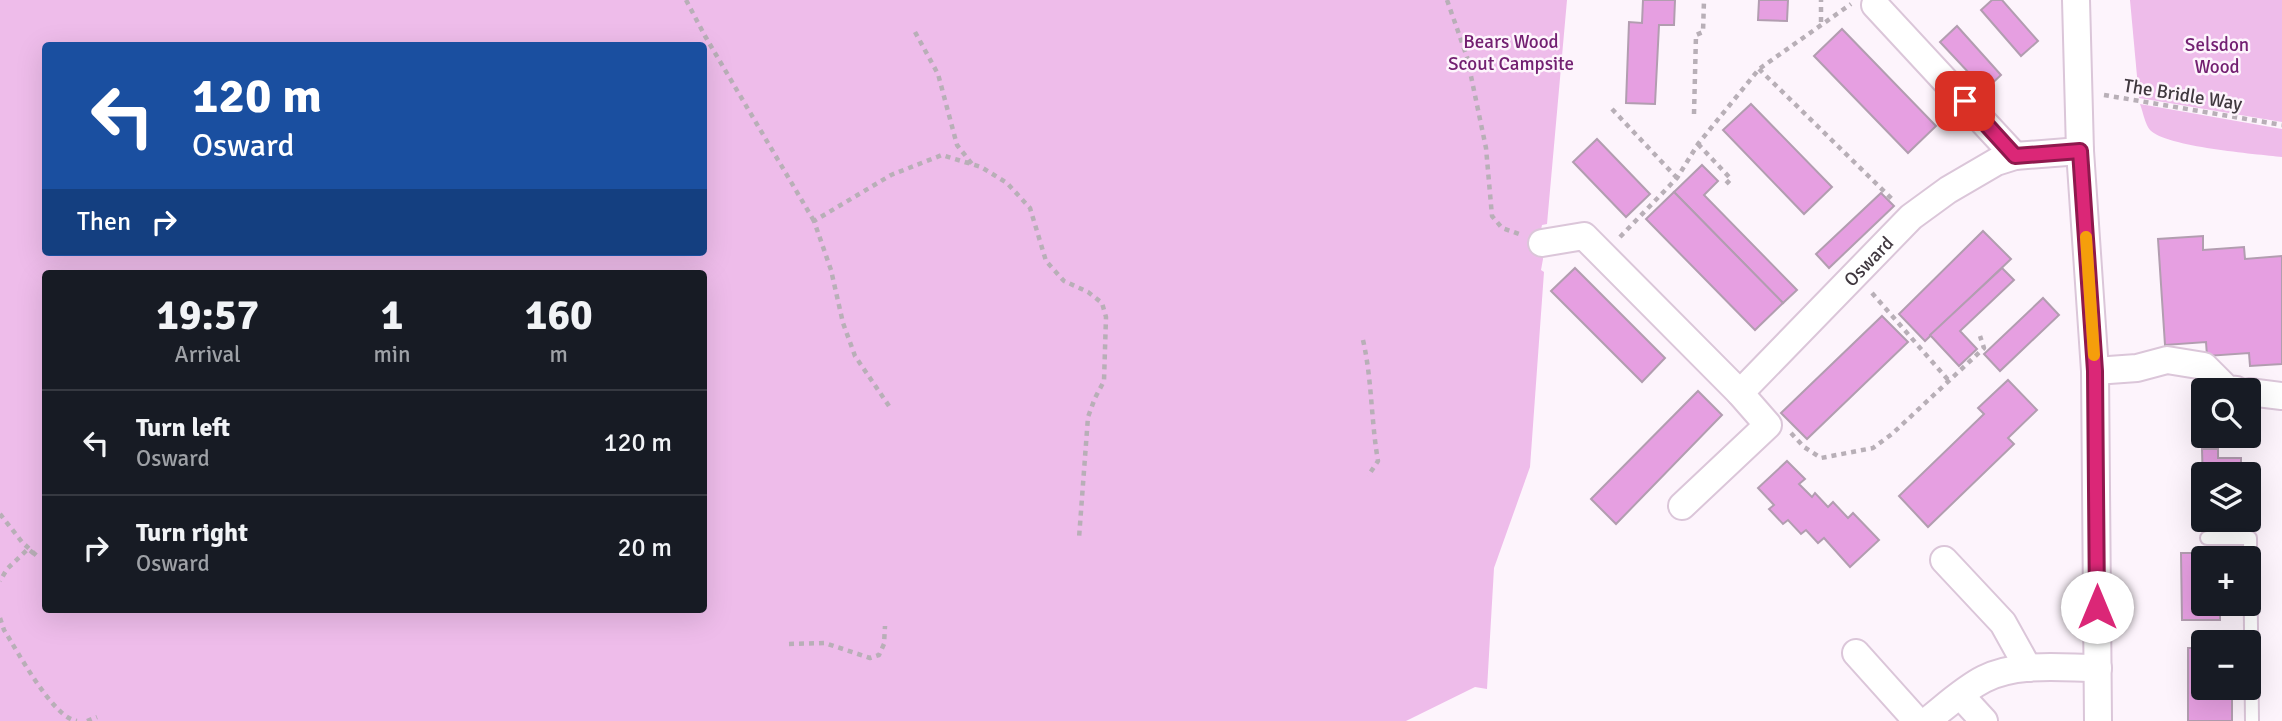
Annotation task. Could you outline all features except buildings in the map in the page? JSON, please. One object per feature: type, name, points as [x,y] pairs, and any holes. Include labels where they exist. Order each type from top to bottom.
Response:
[{"type":"street","points":[[2076,0],[2080,151],[2095,371],[2098,721]]},
{"type":"street","points":[[1866,2],[2015,156]]},
{"type":"street","name":"Osward","points":[[1740,393],[1911,217],[1948,190],[1996,163],[2015,156],[2080,151]]},
{"type":"street","points":[[1542,243],[1584,236],[1740,393],[1768,425],[1682,506]]},
{"type":"street","points":[[2095,371],[2137,368],[2167,360],[2204,366],[2216,378]]},
{"type":"street","points":[[2261,393],[2282,396]]},
{"type":"street","points":[[1944,561],[2003,623],[2028,668]]},
{"type":"street","points":[[1856,653],[1917,721]]},
{"type":"street","points":[[1927,721],[1982,680],[2001,672],[2028,668],[2098,668]]},
{"type":"street","points":[[1961,696],[1984,721]]},
{"type":"lane","points":[[2207,538],[2250,538],[2252,721]]},
{"type":"path","points":[[686,0],[814,221],[855,356],[889,406]]},
{"type":"path","points":[[1447,0],[1467,57],[1483,135],[1492,216],[1502,228],[1542,243]]},
{"type":"path","points":[[1694,114],[1696,35],[1703,32],[1704,0]]},
{"type":"path","points":[[1821,0],[1821,23]]},
{"type":"path","points":[[1603,255],[1677,178],[1698,144],[1759,69],[1821,23],[1866,2]]},
{"type":"path","points":[[915,32],[938,74],[957,145],[972,164]]},
{"type":"path","points":[[1759,69],[1911,217]]},
{"type":"path","name":"The Bridle Way","points":[[2079,92],[2282,125]]},
{"type":"path","points":[[1612,109],[1677,178]]},
{"type":"path","points":[[1698,144],[1731,179],[1723,187]]},
{"type":"path","points":[[814,221],[891,174],[942,155],[981,167],[1007,183],[1030,208],[1046,261],[1064,281],[1088,292],[1102,303],[1105,317],[1104,381],[1088,417],[1079,538]]},
{"type":"path","points":[[1855,274],[1950,382]]},
{"type":"path","points":[[1768,425],[1783,424],[1804,447],[1821,458],[1873,448],[1950,382],[1984,348],[1980,336]]},
{"type":"path","points":[[1363,340],[1368,360],[1372,423],[1378,461],[1368,476]]},
{"type":"path","points":[[0,514],[37,556],[28,549],[7,569],[0,581]]},
{"type":"path","points":[[0,618],[4,630],[55,706],[70,720],[77,721]]},
{"type":"path","points":[[789,643],[825,643],[870,658],[879,655],[884,644],[885,626]]},
{"type":"path","points":[[87,721],[97,717]]},
{"type":"green space","name":"Bears Wood Scout Campsite","points":[[0,0],[1567,0],[1547,224],[1542,225],[1541,230],[1541,270],[1544,272],[1530,467],[1494,568],[1487,689],[1475,687],[1406,721],[0,721]]},
{"type":"green space","name":"Selsdon Wood","points":[[2130,0],[2282,0],[2282,122],[2139,98]]},
{"type":"green space","points":[[2140,104],[2282,129],[2282,157],[2212,149],[2159,136],[2148,127]]},
{"type":"slow traffic","points":[[2086,237],[2094,355]]},
{"type":"route","points":[[1965,101],[2015,156],[2080,151],[2095,371],[2097,607]]}]
